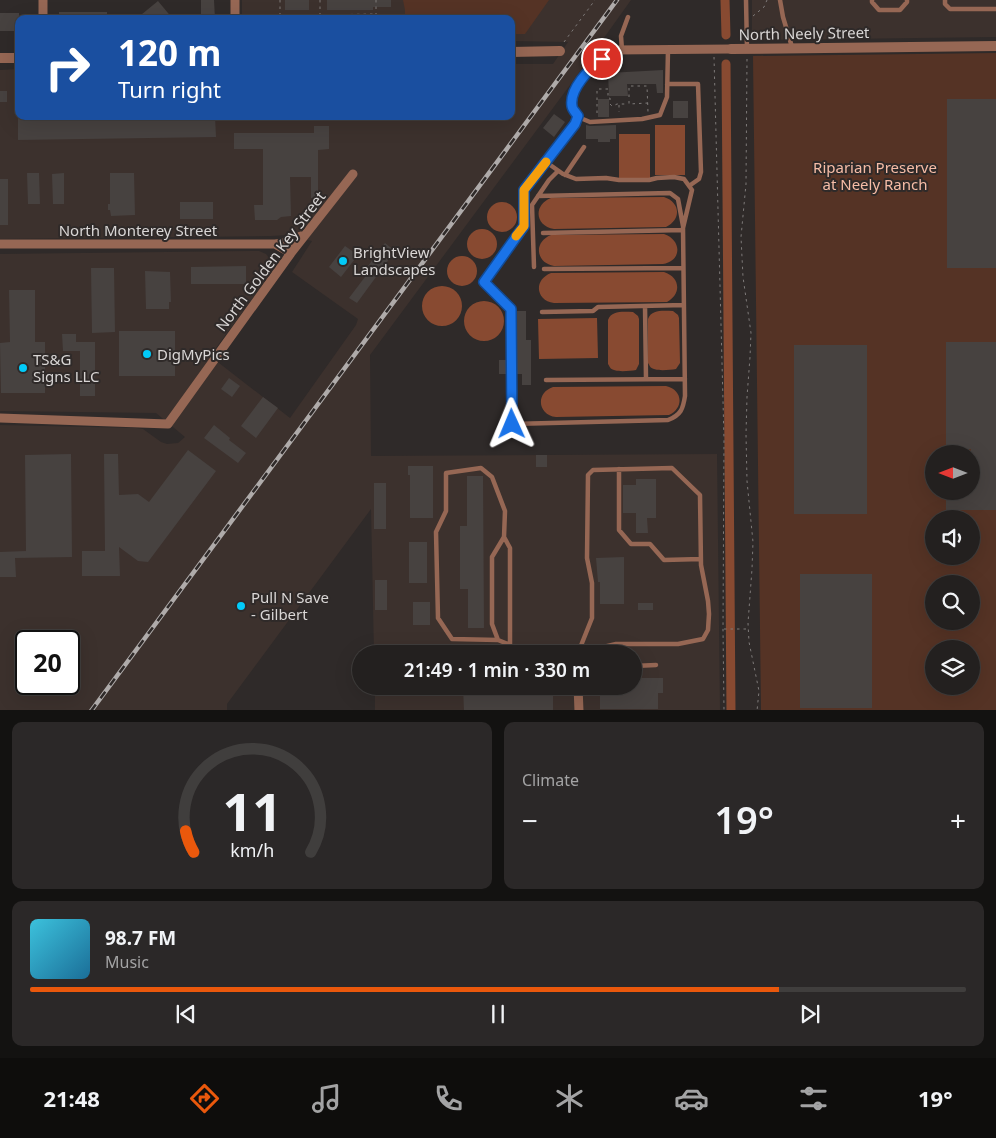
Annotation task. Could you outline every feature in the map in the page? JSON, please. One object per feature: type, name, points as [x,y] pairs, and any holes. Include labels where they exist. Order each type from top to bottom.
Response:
[{"type":"street","points":[[43,0],[43,15]]},
{"type":"street","points":[[235,0],[235,15]]},
{"type":"street","name":"North Neely Street","points":[[617,50],[996,46]]},
{"type":"street","points":[[515,52],[559,51]]},
{"type":"street","points":[[0,58],[15,58]]},
{"type":"street","name":"North Golden Key Street","points":[[0,418],[168,424],[291,253],[353,174]]},
{"type":"street","name":"North Monterey Street","points":[[0,244],[275,244],[290,242],[306,234]]},
{"type":"street","name":"North Monterey Street","points":[[275,244],[291,253]]},
{"type":"street","points":[[578,695],[579,710]]},
{"type":"lane","points":[[746,0],[747,49]]},
{"type":"lane","points":[[780,0],[792,48]]},
{"type":"lane","points":[[872,0],[879,10],[900,10],[907,0]]},
{"type":"lane","points":[[945,0],[945,4],[950,9],[996,9]]},
{"type":"lane","points":[[628,17],[617,50],[592,67],[574,91],[572,106],[578,116],[590,122],[660,116],[667,97],[668,50]]},
{"type":"lane","points":[[667,84],[698,84],[701,172],[699,179],[689,186]]},
{"type":"lane","points":[[538,196],[670,194],[678,199],[683,229],[685,396],[683,409],[676,417],[668,420],[512,424],[511,309],[484,282],[524,226],[524,190],[575,124],[578,116]]},
{"type":"lane","points":[[566,175],[584,147]]},
{"type":"lane","points":[[546,162],[558,171],[576,179],[649,180],[674,177],[684,179],[692,190],[683,229]]},
{"type":"lane","points":[[534,268],[532,205],[549,180],[558,171]]},
{"type":"lane","points":[[543,232],[683,229]]},
{"type":"lane","points":[[544,269],[683,268]]},
{"type":"lane","points":[[542,312],[593,311],[598,306],[684,305]]},
{"type":"lane","points":[[645,306],[646,379]]},
{"type":"lane","points":[[546,380],[685,379]]},
{"type":"lane","points":[[498,640],[492,624],[492,557],[504,537],[505,511],[492,478],[481,468],[446,473],[446,511],[436,532],[438,618],[452,639],[498,640],[510,645],[510,548],[504,537]]},
{"type":"lane","points":[[581,645],[592,618],[592,583],[586,558],[588,475],[593,470],[672,468],[700,495],[701,565],[709,607],[708,630],[703,639],[678,644],[612,645]]},
{"type":"lane","points":[[619,469],[619,530],[631,544],[650,544],[664,560],[701,559]]},
{"type":"lane","points":[[642,666],[656,666]]},
{"type":"path","points":[[280,0],[280,15]]},
{"type":"path","points":[[320,0],[320,15],[376,14],[376,0]]},
{"type":"path","points":[[559,51],[595,0]]},
{"type":"path","points":[[747,21],[764,7],[767,0]]},
{"type":"path","points":[[716,49],[724,439],[724,710]]},
{"type":"path","points":[[747,49],[746,176],[741,237],[743,277],[751,333],[746,434],[747,481],[753,542],[748,629],[758,691],[758,710]]},
{"type":"path","points":[[629,104],[629,86],[647,86],[648,118]]},
{"type":"path","points":[[597,113],[597,90],[608,89],[610,104],[648,103]]},
{"type":"path","points":[[618,104],[618,112]]},
{"type":"path","points":[[723,629],[748,629]]},
{"type":"shaded area","points":[[242,0],[631,0],[370,355],[371,456],[717,454],[720,710],[375,710],[375,695],[642,695],[642,645],[374,645],[371,509],[227,704],[227,710],[0,710],[0,425],[136,428],[143,429],[167,444],[178,443],[185,437],[156,413],[0,411],[0,254],[259,251],[266,254],[272,269],[271,273],[210,356],[290,418],[356,325],[358,319],[292,272],[312,241],[289,235],[0,239],[0,70],[15,69],[15,120],[515,120],[515,64],[553,64],[568,42],[515,41],[515,15],[242,15]]},
{"type":"shaded area","points":[[752,0],[996,0],[996,37],[752,40]]},
{"type":"shaded area","points":[[655,125],[685,125],[685,175],[655,175]]},
{"type":"shaded area","points":[[619,134],[650,134],[650,178],[619,178]]},
{"type":"shaded area","points":[[664,197],[673,203],[677,211],[675,220],[666,227],[554,229],[543,224],[539,215],[541,205],[551,198]]},
{"type":"shaded area","points":[[502,202],[508,203],[516,211],[516,223],[508,231],[502,232],[496,231],[488,223],[487,217],[488,211],[496,203]]},
{"type":"shaded area","points":[[482,229],[488,230],[496,238],[496,250],[488,258],[482,259],[476,258],[468,250],[467,244],[468,238],[476,230]]},
{"type":"shaded area","points":[[664,234],[674,241],[677,245],[677,250],[674,259],[663,264],[554,266],[543,261],[539,252],[541,242],[551,235]]},
{"type":"shaded area","points":[[462,256],[468,257],[476,265],[476,277],[468,285],[462,286],[456,285],[448,277],[447,271],[448,265],[456,257]]},
{"type":"shaded area","points":[[664,272],[673,278],[677,286],[675,295],[667,302],[554,303],[543,298],[539,290],[541,280],[551,273]]},
{"type":"shaded area","points":[[442,286],[456,292],[462,306],[456,320],[442,326],[428,320],[422,306],[428,292]]},
{"type":"shaded area","points":[[484,301],[498,307],[504,321],[498,335],[484,341],[470,335],[464,321],[470,307]]},
{"type":"shaded area","points":[[673,311],[679,318],[680,363],[676,369],[656,370],[650,367],[648,363],[648,319],[655,312]]},
{"type":"shaded area","points":[[633,312],[639,319],[639,364],[636,370],[616,371],[610,368],[608,364],[608,320],[615,313]]},
{"type":"shaded area","points":[[597,318],[598,358],[539,359],[538,319]]},
{"type":"shaded area","points":[[666,386],[676,391],[680,399],[677,408],[669,415],[556,417],[545,412],[541,403],[543,394],[553,387]]},
{"type":"green space","points":[[403,0],[549,0],[525,34],[515,34],[515,15],[405,15]]},
{"type":"green space","name":"Riparian Preserve at Neely Ranch","points":[[996,53],[996,710],[761,710],[753,56]]},
{"type":"building","points":[[201,0],[214,0],[215,15],[201,15]]},
{"type":"building","points":[[285,0],[309,0],[309,10],[285,10]]},
{"type":"building","points":[[327,0],[391,0],[391,7],[373,7],[373,10],[327,10]]},
{"type":"building","points":[[158,1],[170,15],[141,15]]},
{"type":"building","points":[[59,12],[107,12],[107,15],[59,15]]},
{"type":"building","points":[[0,13],[19,13],[19,15],[15,15],[15,31],[0,31]]},
{"type":"building","points":[[663,70],[663,93],[657,93],[656,84],[627,84],[628,96],[609,96],[608,73]]},
{"type":"building","points":[[0,91],[7,91],[7,102],[0,102]]},
{"type":"building","points":[[598,99],[609,99],[609,117],[598,117]]},
{"type":"building","points":[[947,99],[996,99],[996,268],[947,268]]},
{"type":"building","points":[[673,101],[688,101],[688,118],[673,118]]},
{"type":"building","points":[[554,114],[565,122],[554,137],[543,128]]},
{"type":"building","points":[[18,120],[215,120],[216,137],[18,140]]},
{"type":"building","points":[[586,125],[616,125],[616,139],[610,139],[610,142],[598,142],[598,139],[586,139]]},
{"type":"building","points":[[314,126],[329,126],[329,149],[318,150],[318,198],[311,198],[311,177],[290,177],[291,216],[281,217],[277,220],[255,220],[254,205],[263,205],[263,149],[234,149],[234,133],[314,133]]},
{"type":"building","points":[[27,173],[39,173],[40,204],[28,204]]},
{"type":"building","points":[[64,173],[64,204],[53,204],[52,174]]},
{"type":"building","points":[[110,173],[134,173],[135,215],[111,216],[110,210],[108,210],[108,204],[110,204]]},
{"type":"building","points":[[0,179],[8,179],[8,225],[0,225]]},
{"type":"building","points":[[180,202],[213,202],[213,219],[180,219]]},
{"type":"building","points":[[385,243],[395,251],[357,303],[349,298],[371,269],[368,266]]},
{"type":"building","name":"BrightView Landscapes","points":[[345,246],[358,255],[341,277],[329,267]]},
{"type":"building","points":[[246,266],[246,284],[191,284],[191,267]]},
{"type":"building","points":[[91,268],[114,268],[115,332],[92,333]]},
{"type":"building","points":[[145,271],[170,272],[171,302],[169,302],[169,309],[146,309]]},
{"type":"building","name":"TS&G Signs LLC","points":[[9,290],[35,290],[35,342],[45,342],[45,393],[1,393],[0,343],[10,342]]},
{"type":"building","points":[[516,311],[526,311],[526,340],[531,340],[531,385],[522,385],[522,374],[516,374]]},
{"type":"building","name":"DigMyPics","points":[[119,331],[175,331],[175,376],[119,376]]},
{"type":"building","points":[[62,334],[76,334],[76,342],[95,342],[95,396],[80,396],[80,351],[63,351]]},
{"type":"building","points":[[946,342],[996,342],[996,510],[946,510],[946,500],[980,500],[980,445],[946,445]]},
{"type":"building","points":[[794,345],[867,345],[867,514],[794,514]]},
{"type":"building","points":[[499,360],[507,360],[508,374],[499,374]]},
{"type":"building","points":[[229,378],[240,386],[232,397],[221,389]]},
{"type":"building","points":[[263,397],[278,408],[256,438],[241,426]]},
{"type":"building","points":[[214,425],[246,453],[238,463],[204,438]]},
{"type":"building","points":[[188,450],[216,471],[148,562],[138,561],[119,547],[120,576],[82,576],[82,551],[105,551],[104,454],[118,454],[119,495],[138,494],[149,502]]},
{"type":"building","points":[[71,454],[72,557],[15,558],[16,577],[0,577],[0,552],[26,551],[25,455]]},
{"type":"building","points":[[536,455],[547,455],[547,467],[536,467]]},
{"type":"building","points":[[408,466],[433,466],[433,518],[410,518],[410,475],[408,475]]},
{"type":"building","points":[[467,476],[483,476],[484,628],[468,628],[468,589],[460,589],[460,526],[467,526]]},
{"type":"building","points":[[636,479],[656,479],[656,518],[647,518],[648,533],[636,533],[636,513],[623,513],[623,485],[636,485]]},
{"type":"building","points":[[374,483],[386,483],[386,529],[374,529]]},
{"type":"building","points":[[409,542],[427,542],[427,583],[409,583]]},
{"type":"building","points":[[624,557],[624,604],[600,604],[600,582],[598,582],[596,558]]},
{"type":"building","points":[[800,574],[872,574],[872,708],[800,708]]},
{"type":"building","points":[[375,580],[387,580],[387,610],[375,610]]},
{"type":"building","points":[[413,602],[430,602],[430,625],[413,625]]},
{"type":"building","points":[[638,603],[653,603],[653,610],[638,610]]},
{"type":"building","points":[[642,678],[663,678],[663,693],[658,693],[658,709],[600,709],[600,695],[642,695]]},
{"type":"building","points":[[463,695],[553,695],[553,710],[464,710]]},
{"type":"waterway","points":[[725,0],[726,35]]},
{"type":"waterway","points":[[726,64],[731,710]]},
{"type":"railway","points":[[92,710],[617,0]]},
{"type":"slow traffic","points":[[516,236],[524,226],[524,190],[546,162]]},
{"type":"place","name":"BrightView Landscapes","points":[[343,261]]},
{"type":"place","name":"DigMyPics","points":[[147,354]]},
{"type":"place","name":"TS&G Signs LLC","points":[[23,368]]},
{"type":"place","name":"Pull N Save - Gilbert","points":[[241,606]]},
{"type":"route","points":[[512,424],[511,309],[484,282],[524,226],[524,190],[575,124],[578,116],[572,106],[574,91],[592,67],[602,59]]}]
